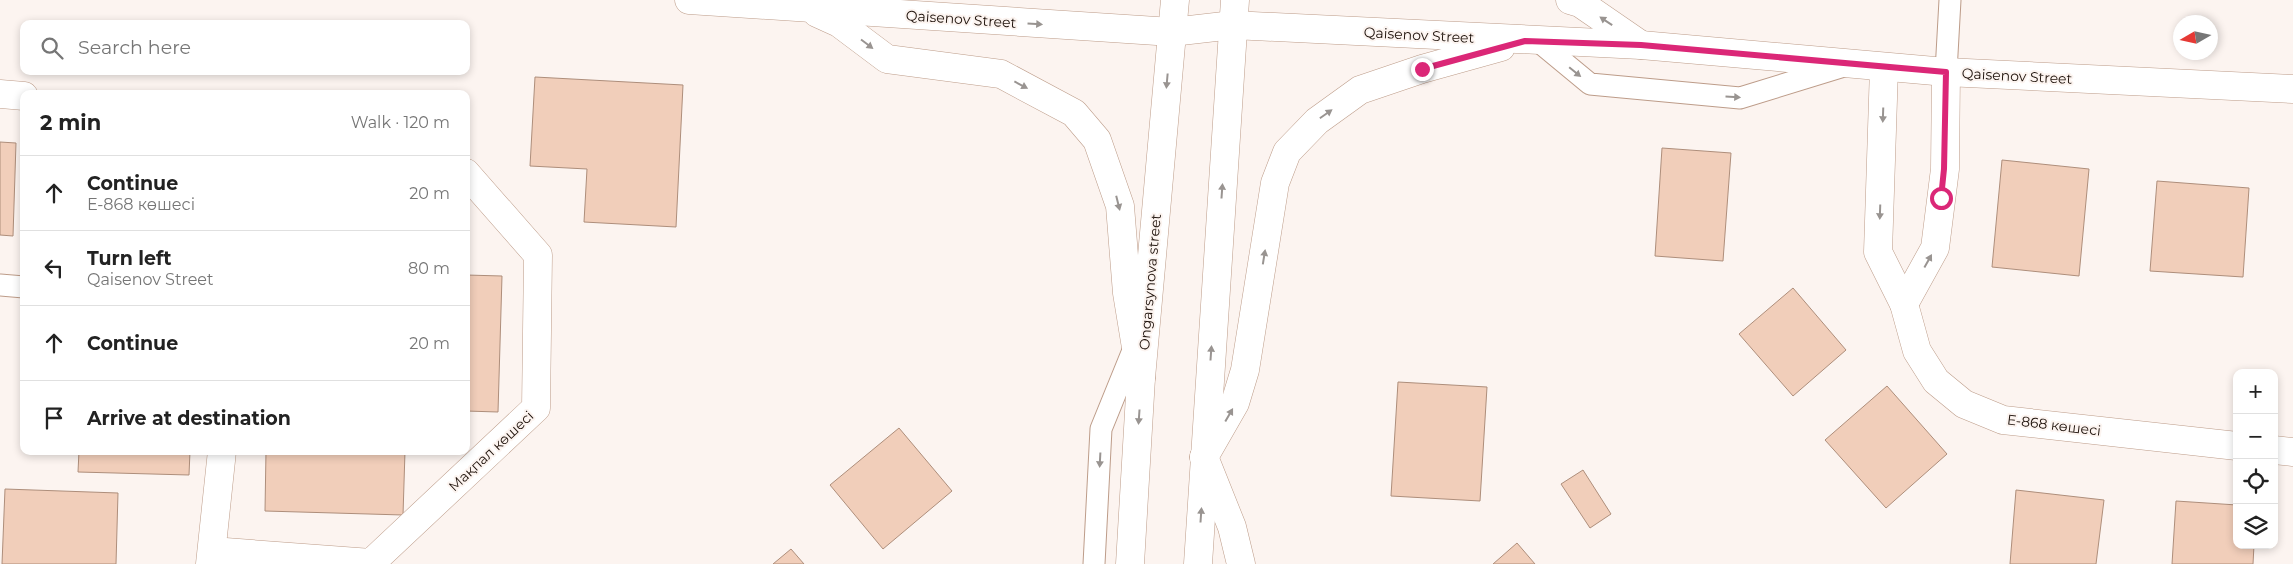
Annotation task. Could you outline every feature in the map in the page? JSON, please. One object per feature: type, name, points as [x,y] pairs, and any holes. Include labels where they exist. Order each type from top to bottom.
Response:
[{"type":"street","name":"Qaisenov Street","points":[[689,0],[811,10],[1172,32],[1234,13]]},
{"type":"street","points":[[1570,0],[1580,3],[1641,45]]},
{"type":"street","name":"Qaisenov Street","points":[[1168,1],[1234,13],[1531,41],[1641,45],[1946,72],[2293,89]]},
{"type":"street","name":"Ongarsynova street","points":[[1130,564],[1141,378],[1172,32],[1168,1]]},
{"type":"street","points":[[811,10],[839,24],[887,59],[1001,74],[1074,113],[1097,140],[1120,206],[1127,293],[1141,378]]},
{"type":"street","points":[[1198,564],[1234,13]]},
{"type":"street","points":[[1204,457],[1235,404],[1245,370],[1276,183],[1287,152],[1317,121],[1360,90],[1422,69],[1531,41]]},
{"type":"street","name":"Е-868 көшесі","points":[[1884,68],[1878,252],[1904,304],[1917,351],[1936,381],[1964,404],[2003,420],[2233,446]]},
{"type":"street","points":[[1904,304],[1935,248],[1944,169],[1946,72]]},
{"type":"street","points":[[0,94],[20,96]]},
{"type":"street","name":"Мақпал көшесі","points":[[211,558],[371,563],[536,408],[538,255],[470,178]]},
{"type":"street","points":[[2278,450],[2293,452]]},
{"type":"street","points":[[211,558],[222,455]]},
{"type":"street","points":[[1204,457],[1232,527],[1241,564]]},
{"type":"lane","points":[[1946,72],[1950,0]]},
{"type":"lane","points":[[1531,41],[1590,84],[1740,98],[1849,64]]},
{"type":"lane","points":[[0,285],[20,287]]},
{"type":"lane","points":[[1094,564],[1101,429],[1147,315]]},
{"type":"building","points":[[535,77],[683,85],[676,227],[584,222],[587,169],[530,166]]},
{"type":"building","points":[[0,142],[16,143],[13,236],[0,235]]},
{"type":"building","points":[[1662,148],[1731,153],[1723,261],[1655,256]]},
{"type":"building","points":[[2002,160],[2089,169],[2079,276],[1992,267]]},
{"type":"building","points":[[2157,181],[2249,188],[2243,277],[2150,271]]},
{"type":"building","points":[[470,275],[502,276],[498,412],[470,411]]},
{"type":"building","points":[[1793,288],[1846,350],[1793,396],[1739,334]]},
{"type":"building","points":[[1398,382],[1487,387],[1480,501],[1391,496]]},
{"type":"building","points":[[1887,386],[1947,454],[1886,508],[1825,440]]},
{"type":"building","points":[[899,428],[952,491],[883,549],[830,485]]},
{"type":"building","points":[[79,455],[190,455],[189,475],[78,472]]},
{"type":"building","points":[[266,455],[405,455],[403,515],[265,511]]},
{"type":"building","points":[[1583,470],[1611,514],[1590,528],[1561,484]]},
{"type":"building","points":[[5,489],[118,493],[116,564],[2,564]]},
{"type":"building","points":[[2016,490],[2104,500],[2096,564],[2010,564]]},
{"type":"building","points":[[2176,501],[2233,505],[2233,549],[2254,549],[2253,564],[2172,564]]},
{"type":"building","points":[[1517,543],[1535,564],[1493,564]]},
{"type":"building","points":[[791,549],[804,564],[773,564]]},
{"type":"route","points":[[1422,69],[1525,41],[1641,45],[1946,72],[1944,169],[1941,198]]}]
